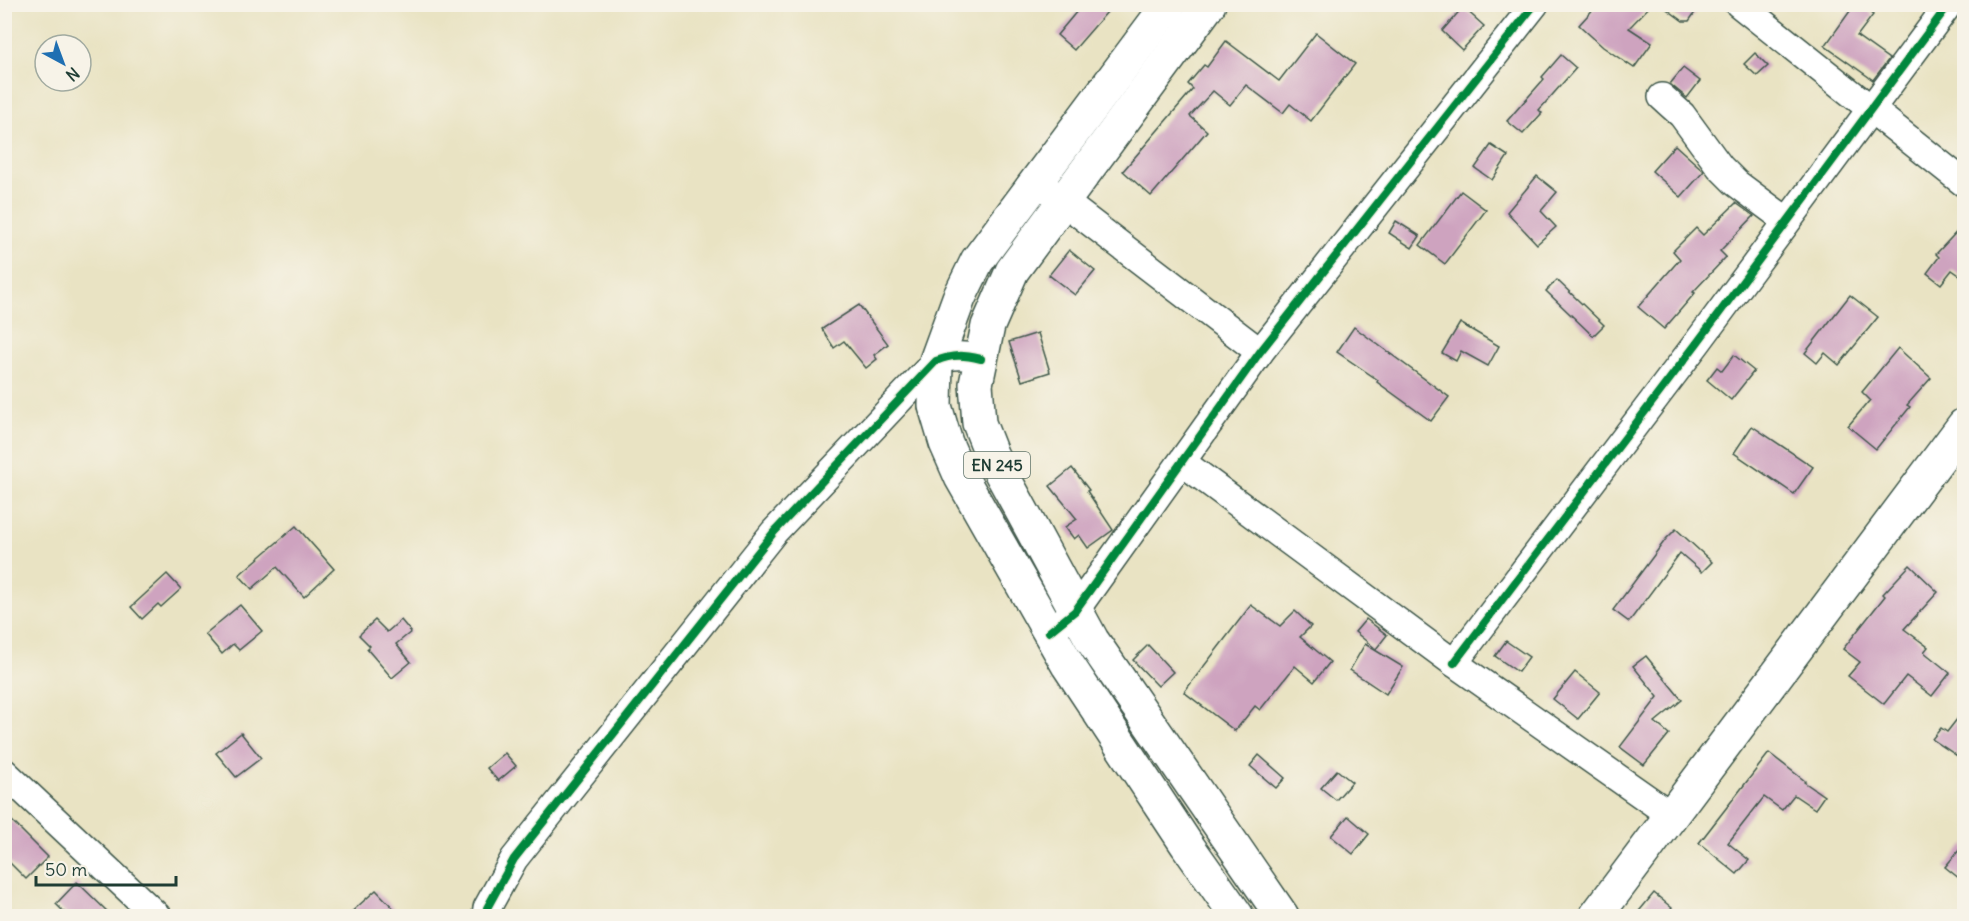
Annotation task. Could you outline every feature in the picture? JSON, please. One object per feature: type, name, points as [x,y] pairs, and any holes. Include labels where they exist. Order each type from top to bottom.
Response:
[{"type":"main road","name":"EN 245","points":[[1169,4],[977,261],[959,298],[936,361],[935,406],[946,442],[961,477],[1068,665],[1187,845],[1237,916]]},
{"type":"main road","name":"EN 245","points":[[1209,4],[1012,271],[988,326],[976,384],[979,423],[992,456],[1092,640],[1282,916]]},
{"type":"main road","points":[[1596,916],[1965,425]]},
{"type":"street","points":[[1049,632],[1075,611],[1260,352],[1534,4]]},
{"type":"street","points":[[1739,4],[1965,183]]},
{"type":"street","points":[[1454,663],[1697,343],[1949,4]]},
{"type":"street","points":[[1662,97],[1682,116],[1720,167],[1787,221]]},
{"type":"street","points":[[1036,182],[1260,352]]},
{"type":"street","points":[[483,914],[514,859],[774,532],[936,361],[960,355],[981,359]]},
{"type":"street","points":[[1182,462],[1454,663],[1672,816]]},
{"type":"street","points":[[4,772],[157,916]]},
{"type":"building","points":[[1083,4],[1114,4],[1074,50],[1057,35]]},
{"type":"building","points":[[1598,4],[1652,4],[1629,28],[1652,43],[1634,68],[1603,47],[1579,25]]},
{"type":"building","points":[[1660,4],[1701,4],[1689,21],[1683,21]]},
{"type":"building","points":[[1855,4],[1859,4],[1873,15],[1857,36],[1889,59],[1873,80],[1825,46]]},
{"type":"building","points":[[1463,7],[1484,26],[1462,50],[1442,31]]},
{"type":"building","points":[[1316,33],[1355,64],[1311,121],[1290,104],[1283,113],[1246,85],[1230,105],[1213,91],[1190,116],[1207,131],[1151,196],[1123,171],[1193,89],[1188,84],[1204,65],[1207,67],[1226,41],[1279,81]]},
{"type":"building","points":[[1755,53],[1768,66],[1757,76],[1744,64]]},
{"type":"building","points":[[1561,55],[1576,68],[1539,110],[1542,113],[1523,134],[1507,121],[1544,79],[1542,77]]},
{"type":"building","points":[[1683,68],[1700,81],[1687,98],[1670,84]]},
{"type":"building","points":[[1491,145],[1508,156],[1492,180],[1475,168]]},
{"type":"building","points":[[1675,145],[1704,171],[1681,197],[1652,171]]},
{"type":"building","points":[[1537,176],[1557,192],[1541,211],[1556,227],[1537,244],[1507,212]]},
{"type":"building","points":[[1461,191],[1486,210],[1445,264],[1420,245]]},
{"type":"building","points":[[1736,203],[1754,216],[1720,251],[1726,257],[1693,292],[1695,293],[1664,329],[1638,307],[1680,259],[1673,251],[1696,228],[1703,235]]},
{"type":"building","points":[[1396,221],[1420,236],[1412,248],[1389,233]]},
{"type":"building","points":[[1965,223],[1965,279],[1952,270],[1941,284],[1927,273],[1939,257],[1936,254]]},
{"type":"building","points":[[1069,250],[1095,271],[1075,295],[1049,275]]},
{"type":"building","points":[[1557,280],[1604,325],[1593,336],[1546,291]]},
{"type":"building","points":[[1850,295],[1878,317],[1839,365],[1825,353],[1817,363],[1805,353]]},
{"type":"building","points":[[859,305],[888,344],[874,355],[877,359],[866,368],[844,341],[834,348],[822,329]]},
{"type":"building","points":[[1460,323],[1499,346],[1488,366],[1461,351],[1456,361],[1442,353]]},
{"type":"building","points":[[1354,327],[1449,397],[1431,421],[1337,352]]},
{"type":"building","points":[[1038,333],[1050,372],[1022,381],[1009,342]]},
{"type":"building","points":[[1898,348],[1931,378],[1907,405],[1910,407],[1876,449],[1848,426],[1870,400],[1862,392]]},
{"type":"building","points":[[1734,355],[1754,371],[1731,400],[1707,380],[1717,367],[1722,371]]},
{"type":"building","points":[[1752,426],[1813,467],[1794,494],[1734,453]]},
{"type":"building","points":[[1072,468],[1089,490],[1087,491],[1113,530],[1088,548],[1079,535],[1074,539],[1065,527],[1077,519],[1050,486]]},
{"type":"building","points":[[296,526],[334,569],[304,597],[277,567],[252,589],[239,575]]},
{"type":"building","points":[[1676,529],[1712,562],[1702,572],[1680,553],[1629,622],[1613,610]]},
{"type":"building","points":[[1910,565],[1938,592],[1904,629],[1928,647],[1924,652],[1950,673],[1932,696],[1906,676],[1884,704],[1848,676],[1860,662],[1843,649],[1885,596],[1883,594]]},
{"type":"building","points":[[167,574],[181,589],[161,607],[158,604],[142,619],[131,607]]},
{"type":"building","points":[[240,605],[262,631],[239,650],[233,644],[222,654],[205,634]]},
{"type":"building","points":[[1251,605],[1280,626],[1295,611],[1311,626],[1300,637],[1330,662],[1314,682],[1295,666],[1260,710],[1255,706],[1235,731],[1184,692]]},
{"type":"building","points":[[1366,619],[1387,635],[1376,649],[1355,632]]},
{"type":"building","points":[[375,620],[387,632],[401,620],[411,632],[396,644],[411,662],[392,678],[367,649],[370,646],[359,635]]},
{"type":"building","points":[[1506,641],[1529,657],[1518,672],[1495,656]]},
{"type":"building","points":[[1365,644],[1403,667],[1386,694],[1350,670]]},
{"type":"building","points":[[1148,645],[1173,672],[1158,686],[1133,660]]},
{"type":"building","points":[[1646,656],[1682,700],[1655,722],[1669,734],[1644,765],[1620,747],[1658,697],[1633,666]]},
{"type":"building","points":[[1575,672],[1600,692],[1578,719],[1553,699]]},
{"type":"building","points":[[1965,709],[1965,761],[1932,739],[1941,728],[1947,732]]},
{"type":"building","points":[[241,733],[261,758],[236,777],[216,753]]},
{"type":"building","points":[[505,753],[516,766],[498,781],[487,768]]},
{"type":"building","points":[[1769,753],[1824,796],[1815,809],[1794,795],[1782,810],[1764,797],[1728,843],[1749,860],[1737,874],[1699,843]]},
{"type":"building","points":[[1259,755],[1285,778],[1276,788],[1250,766]]},
{"type":"building","points":[[1337,770],[1352,782],[1336,800],[1321,788]]},
{"type":"building","points":[[1348,816],[1369,834],[1353,854],[1331,836]]},
{"type":"building","points":[[12,821],[48,857],[26,879],[4,857],[4,829]]},
{"type":"building","points":[[1965,843],[1965,883],[1945,867]]},
{"type":"building","points":[[77,882],[112,916],[68,916],[56,904]]},
{"type":"building","points":[[376,890],[401,916],[347,916]]},
{"type":"building","points":[[1654,893],[1672,908],[1665,916],[1635,916]]},
{"type":"cycle path","points":[[1049,632],[1075,611],[1260,352],[1535,4]]},
{"type":"cycle path","points":[[1454,663],[1697,343],[1949,4]]},
{"type":"cycle path","points":[[486,916],[487,908],[514,859],[774,532],[936,361],[958,356],[981,359]]}]
